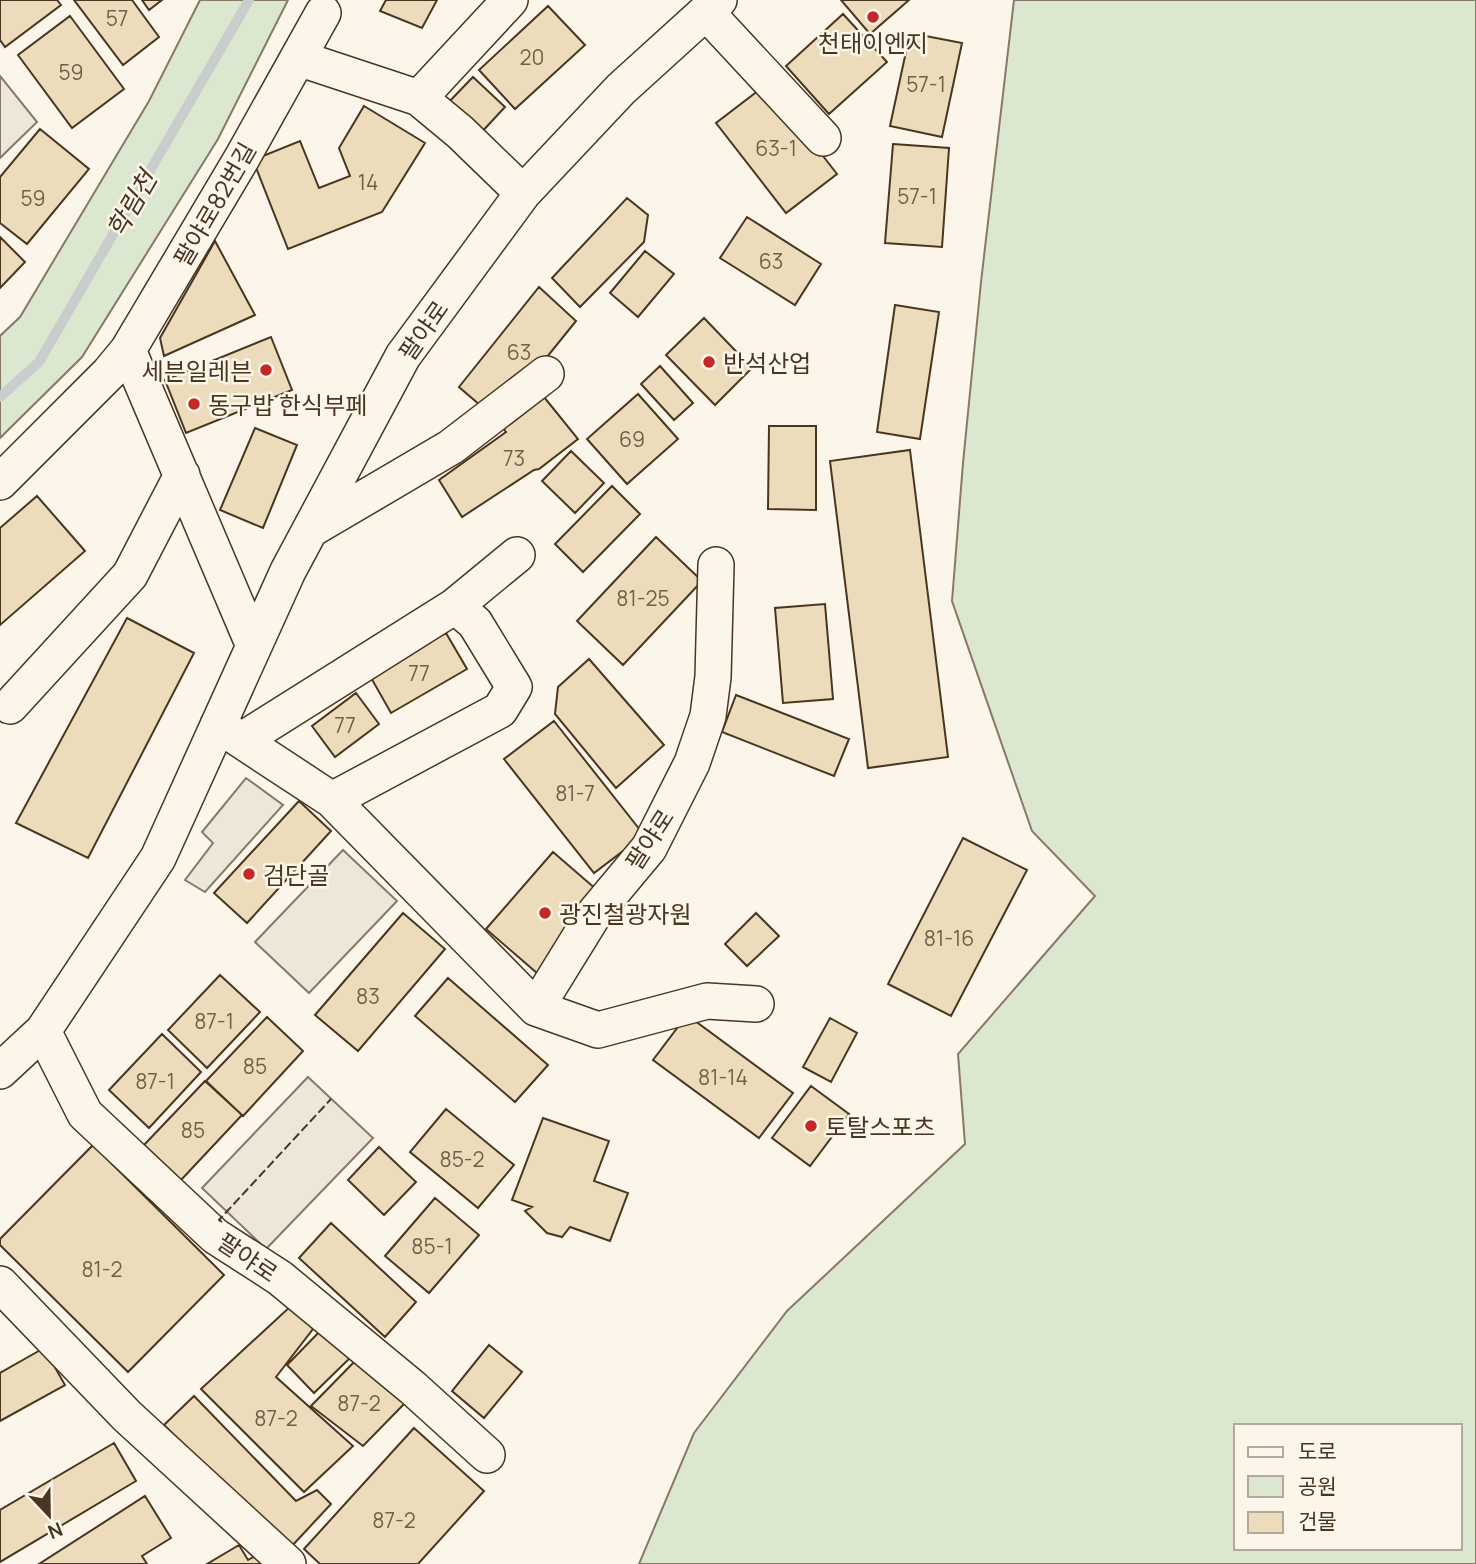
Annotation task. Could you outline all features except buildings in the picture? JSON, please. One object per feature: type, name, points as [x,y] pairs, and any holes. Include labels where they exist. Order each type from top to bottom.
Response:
[{"type":"street","points":[[419,98],[510,0]]},
{"type":"street","points":[[712,6],[823,138]]},
{"type":"street","name":"팔야로","points":[[0,1071],[43,1031],[158,858],[230,733],[254,646],[288,571],[402,356],[523,193],[621,89],[712,6]]},
{"type":"street","name":"팔야로82번길","points":[[0,482],[109,373],[128,350],[323,13]]},
{"type":"street","points":[[298,58],[419,98],[460,132],[523,193]]},
{"type":"street","points":[[128,350],[254,646]]},
{"type":"street","points":[[310,530],[451,447],[546,374]]},
{"type":"street","points":[[10,706],[130,575],[181,475]]},
{"type":"street","points":[[517,555],[455,606],[230,733],[332,800],[536,1008],[598,1030],[707,1000],[756,1004]]},
{"type":"street","name":"팔야로","points":[[536,1008],[594,914],[649,848],[692,763],[708,716],[713,677],[716,565]]},
{"type":"street","points":[[332,800],[500,710],[514,687],[475,623],[455,606]]},
{"type":"street","name":"팔야로","points":[[43,1031],[85,1114],[215,1236],[280,1278],[413,1388],[486,1455]]},
{"type":"street","points":[[0,1284],[127,1416],[288,1564]]},
{"type":"green space","points":[[200,0],[288,0],[218,139],[82,357],[0,438],[0,336],[20,317],[149,101]]},
{"type":"green space","points":[[1014,0],[1476,0],[1476,1564],[639,1564],[694,1433],[787,1311],[965,1144],[958,1054],[1095,896],[1032,831],[952,601],[963,463]]},
{"type":"shaded area","points":[[0,76],[37,122],[0,158]]},
{"type":"shaded area","points":[[246,778],[283,805],[205,892],[185,880],[213,843],[202,832]]},
{"type":"shaded area","points":[[343,850],[397,901],[309,993],[255,942]]},
{"type":"shaded area","points":[[308,1077],[373,1138],[266,1249],[202,1188]]},
{"type":"waterway","name":"학림천","points":[[0,397],[39,362],[249,0]]},
{"type":"fence","points":[[222,1222],[219,1220],[331,1099]]},
{"type":"place","name":"천태이엔지","points":[[873,17]]},
{"type":"place","name":"반석산업","points":[[709,362]]},
{"type":"place","name":"세븐일레븐","points":[[266,370]]},
{"type":"place","name":"동구밥 한식부페","points":[[194,404]]},
{"type":"place","name":"검단골","points":[[249,874]]},
{"type":"place","name":"광진철광자원","points":[[545,913]]},
{"type":"place","name":"토탈스포츠","points":[[811,1126]]}]
